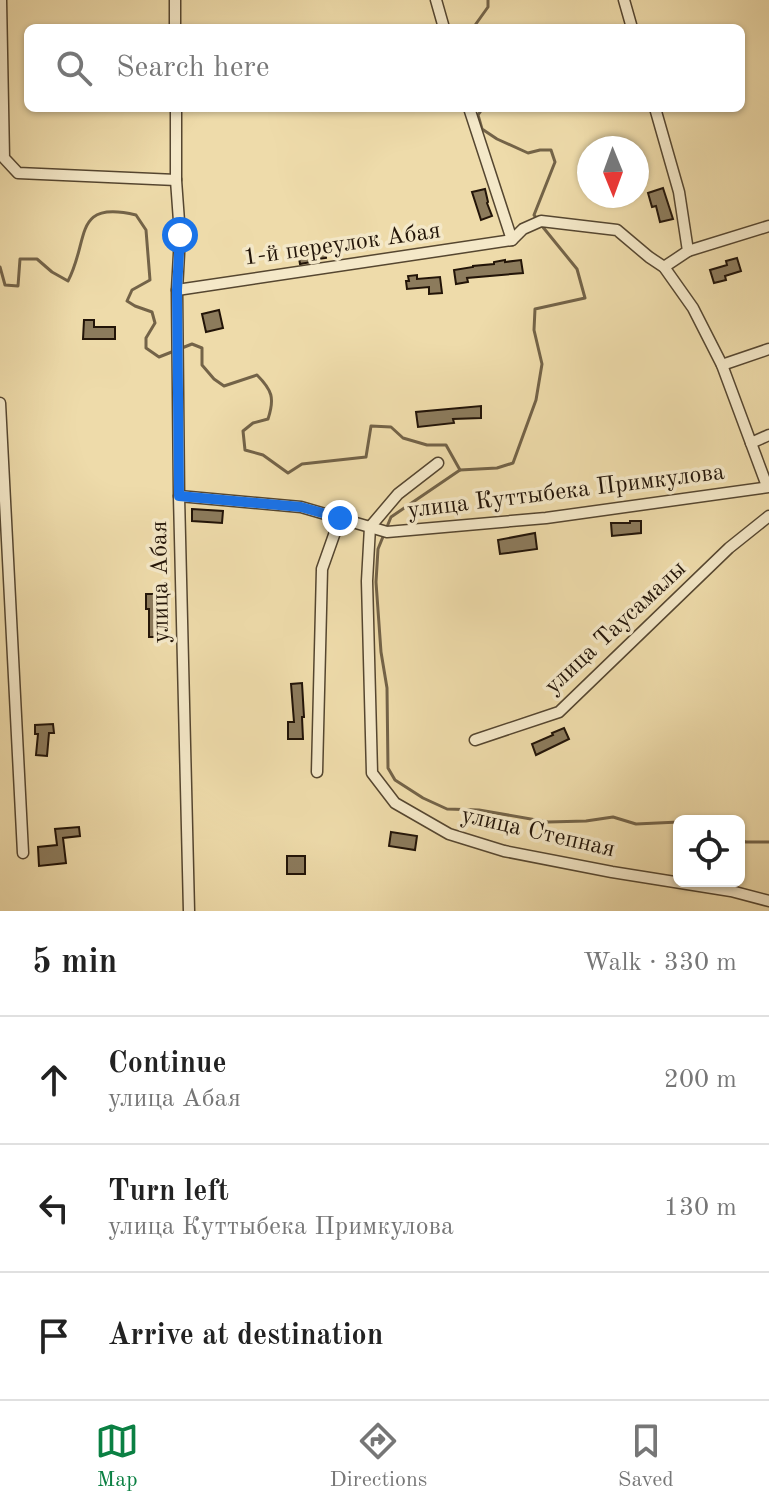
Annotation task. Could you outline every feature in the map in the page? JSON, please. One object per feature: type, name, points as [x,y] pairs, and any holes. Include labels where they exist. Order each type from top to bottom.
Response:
[{"type":"street","points":[[1,0],[4,158],[18,173],[176,180]]},
{"type":"street","points":[[175,0],[175,24]]},
{"type":"street","points":[[436,0],[443,24]]},
{"type":"street","points":[[624,0],[631,24]]},
{"type":"street","name":"улица Абая","points":[[176,112],[180,235],[177,290],[179,496],[189,911]]},
{"type":"street","points":[[470,112],[512,240],[523,229],[541,221],[617,230],[664,267],[693,308],[722,365],[768,487]]},
{"type":"street","points":[[656,112],[679,192],[688,251]]},
{"type":"street","points":[[664,267],[688,251],[769,226]]},
{"type":"street","name":"1-й переулок Абая","points":[[177,290],[512,240]]},
{"type":"street","points":[[722,365],[769,349]]},
{"type":"street","points":[[0,403],[23,853]]},
{"type":"street","points":[[751,443],[769,435]]},
{"type":"street","points":[[370,527],[398,494],[438,463]]},
{"type":"street","name":"улица Куттыбека Примкулова","points":[[179,496],[301,507],[387,532],[546,518],[768,487]]},
{"type":"street","name":"улица Таусамалы","points":[[475,740],[559,712],[729,548],[769,516]]},
{"type":"street","points":[[317,772],[322,569],[340,518]]},
{"type":"street","name":"улица Степная","points":[[370,527],[367,581],[372,773],[395,803],[449,834],[504,851],[731,891],[769,901]]},
{"type":"building","points":[[663,188],[673,219],[660,222],[649,193]]},
{"type":"building","points":[[485,189],[492,216],[481,220],[472,192]]},
{"type":"building","points":[[325,245],[326,258],[300,264],[297,246]]},
{"type":"building","points":[[737,258],[741,271],[714,283],[710,270]]},
{"type":"building","points":[[521,260],[523,273],[467,278],[468,282],[456,284],[454,270]]},
{"type":"building","points":[[417,275],[417,279],[440,277],[442,293],[429,294],[429,287],[407,289],[408,276]]},
{"type":"building","points":[[219,310],[223,328],[206,332],[202,314]]},
{"type":"building","points":[[84,320],[94,320],[94,327],[115,327],[115,339],[83,339]]},
{"type":"building","points":[[481,406],[481,418],[453,419],[454,423],[418,427],[416,412]]},
{"type":"building","points":[[636,477],[637,491],[601,495],[598,481]]},
{"type":"building","points":[[192,509],[223,511],[222,523],[192,521]]},
{"type":"building","points":[[641,521],[641,533],[612,536],[611,523]]},
{"type":"building","points":[[535,533],[537,549],[500,554],[498,540]]},
{"type":"building","points":[[146,594],[162,594],[164,637],[149,637]]},
{"type":"building","points":[[302,683],[303,739],[288,739],[288,722],[294,722],[291,684]]},
{"type":"building","points":[[53,724],[54,733],[49,733],[47,756],[36,755],[38,734],[35,734],[35,725]]},
{"type":"building","points":[[564,728],[569,739],[536,755],[532,744]]},
{"type":"building","points":[[79,827],[80,836],[63,838],[66,863],[39,866],[38,847],[57,845],[55,829]]},
{"type":"building","points":[[391,832],[417,836],[415,850],[389,846]]},
{"type":"building","points":[[287,856],[305,856],[305,874],[287,874]]},
{"type":"waterway","points":[[476,24],[488,7],[488,0]]},
{"type":"waterway","points":[[480,112],[478,115],[482,129],[497,139],[528,153],[551,150],[555,162],[534,215],[538,220]]},
{"type":"waterway","points":[[0,267],[5,285],[18,286],[20,259],[37,259],[68,281],[86,227],[92,218],[101,213],[136,215],[146,230],[150,280],[132,290],[127,301],[152,312],[155,323],[146,338],[146,348],[159,357],[192,344],[202,348],[202,365],[224,386],[257,375],[269,390],[272,400],[268,419],[253,423],[243,431],[245,450],[263,455],[288,473],[302,464],[366,457],[371,426],[391,427],[403,438],[427,445],[446,445],[460,470]]},
{"type":"waterway","points":[[542,226],[577,269],[585,298],[535,309],[534,330],[542,364],[536,400],[513,463],[497,468],[460,470],[391,517],[378,549],[376,582],[387,688],[388,768],[395,780],[447,809],[479,810],[548,822],[613,817],[636,824],[673,822]]},
{"type":"waterway","points":[[745,842],[769,842]]},
{"type":"route","points":[[180,235],[177,290],[179,496],[301,507],[340,518]]}]
